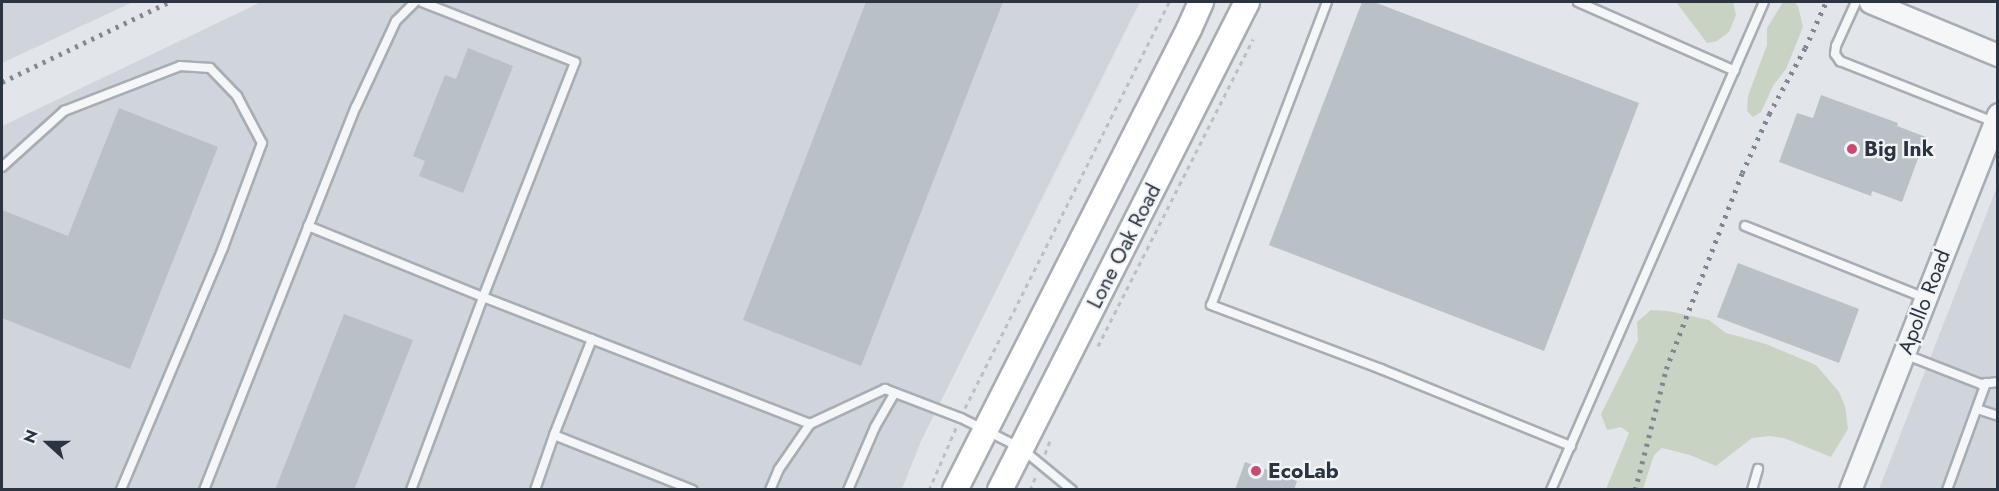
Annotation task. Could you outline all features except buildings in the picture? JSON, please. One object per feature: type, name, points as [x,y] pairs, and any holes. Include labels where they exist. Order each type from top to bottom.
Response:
[{"type":"main road","name":"Lone Oak Road","points":[[955,489],[1201,2]]},
{"type":"main road","name":"Lone Oak Road","points":[[999,489],[1247,2]]},
{"type":"street","points":[[1870,2],[1998,55]]},
{"type":"street","name":"Apollo Road","points":[[1850,489],[1996,118]]},
{"type":"lane","points":[[204,489],[356,107],[396,21],[415,2]]},
{"type":"lane","points":[[411,489],[575,62],[422,2]]},
{"type":"lane","points":[[1327,2],[1211,305],[1381,369],[1571,446]]},
{"type":"lane","points":[[1578,2],[1735,71]]},
{"type":"lane","points":[[1551,489],[1764,2]]},
{"type":"lane","points":[[1856,2],[1836,46],[1836,54],[1840,61],[1996,118]]},
{"type":"lane","points":[[2,167],[64,111],[180,66],[210,68],[237,96],[262,143],[223,248],[121,489]]},
{"type":"lane","points":[[1745,225],[1925,298]]},
{"type":"lane","points":[[308,226],[483,297],[810,423]]},
{"type":"lane","points":[[535,489],[592,339]]},
{"type":"lane","points":[[1904,353],[1981,384],[1998,382]]},
{"type":"lane","points":[[1947,489],[1986,383]]},
{"type":"lane","points":[[770,489],[779,470],[810,423],[885,389],[986,429],[1021,448],[1072,489]]},
{"type":"lane","points":[[848,489],[875,427],[895,393]]},
{"type":"lane","points":[[1977,409],[1998,416]]},
{"type":"lane","points":[[554,435],[693,489]]},
{"type":"lane","points":[[1752,489],[1758,469]]},
{"type":"path","points":[[929,489],[969,397],[1169,2]]},
{"type":"path","points":[[1096,351],[1256,33]]},
{"type":"path","points":[[1030,489],[1052,435]]},
{"type":"shaded area","points":[[2,2],[133,2],[2,63]]},
{"type":"shaded area","points":[[261,2],[1140,2],[921,441],[902,489],[2,490],[2,126]]},
{"type":"shaded area","points":[[1997,187],[1997,489],[1879,489]]},
{"type":"green space","points":[[1676,2],[1733,2],[1736,15],[1729,32],[1717,41],[1707,43]]},
{"type":"green space","points":[[1783,2],[1794,2],[1798,6],[1803,27],[1786,69],[1773,86],[1761,112],[1753,117],[1747,111],[1748,96],[1767,45],[1767,28]]},
{"type":"green space","points":[[1651,310],[1668,311],[1709,320],[1726,333],[1766,344],[1816,365],[1839,392],[1845,406],[1848,429],[1831,457],[1784,438],[1769,436],[1752,438],[1716,466],[1690,455],[1662,448],[1654,455],[1643,489],[1606,489],[1629,433],[1621,427],[1607,430],[1601,414],[1638,340],[1637,322]]},
{"type":"railway","points":[[2,82],[169,2]]},
{"type":"railway","points":[[1635,490],[1666,369],[1742,173],[1826,2]]},
{"type":"place","name":"Big Ink","points":[[1852,149]]},
{"type":"place","name":"EcoLab","points":[[1256,471]]}]
